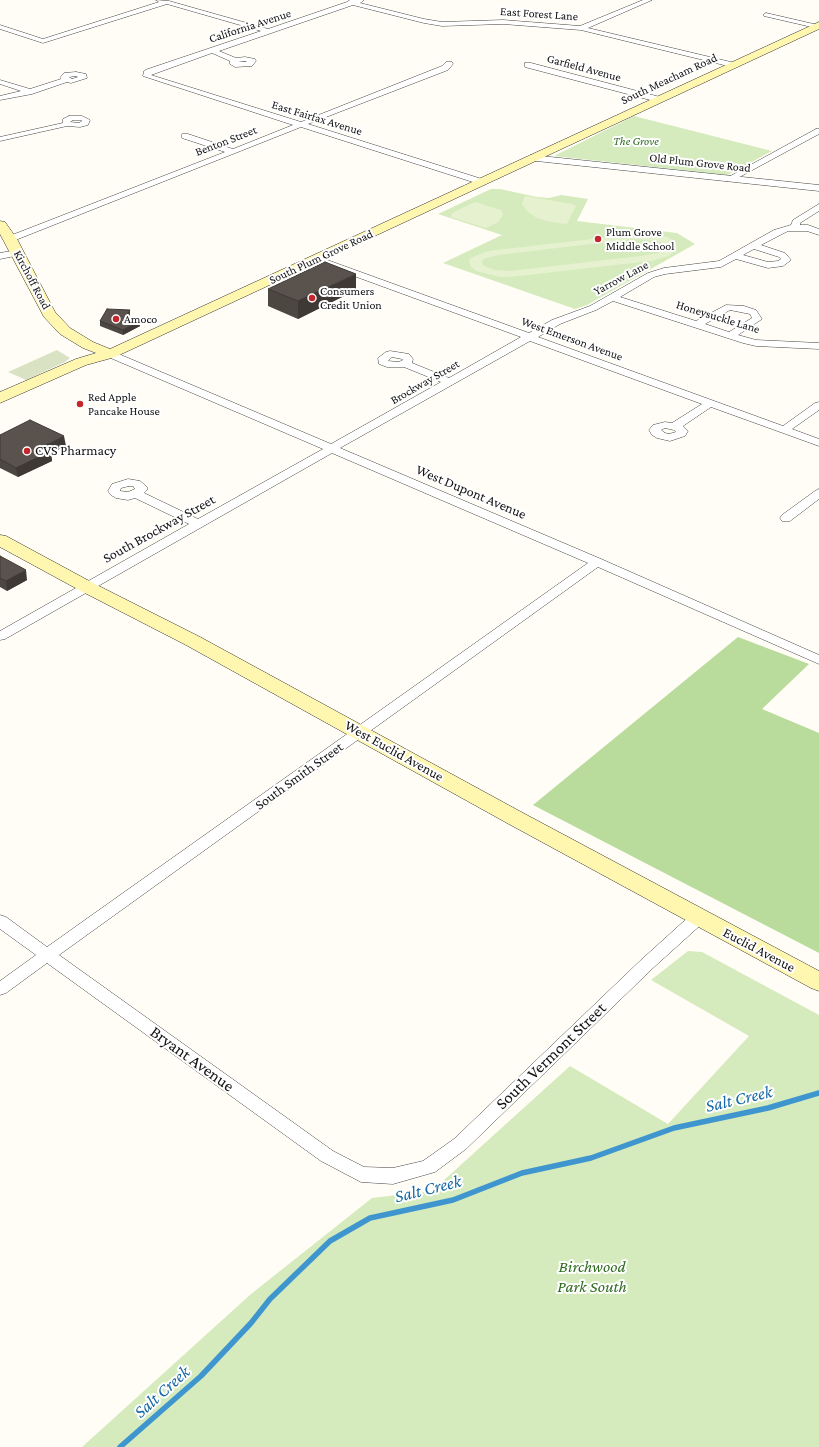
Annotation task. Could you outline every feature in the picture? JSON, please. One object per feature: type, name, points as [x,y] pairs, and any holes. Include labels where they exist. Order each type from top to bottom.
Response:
[{"type":"main road","name":"South Meacham Road","points":[[531,158],[818,25]]},
{"type":"main road","name":"South Plum Grove Road","points":[[0,398],[81,362],[110,354],[531,158]]},
{"type":"main road","name":"Kirchoff Road","points":[[0,225],[10,239],[49,314],[65,331],[88,345],[110,354]]},
{"type":"main road","name":"South Plum Grove Road","points":[[0,412],[94,367],[110,354]]},
{"type":"main road","points":[[0,540],[87,587]]},
{"type":"main road","name":"West Euclid Avenue","points":[[87,587],[193,641],[699,917]]},
{"type":"main road","name":"Euclid Avenue","points":[[699,917],[819,982]]},
{"type":"street","points":[[158,0],[268,31]]},
{"type":"street","name":"East Forest Lane","points":[[344,0],[424,21],[442,24],[503,22],[581,28],[732,65]]},
{"type":"street","name":"California Avenue","points":[[146,74],[211,50],[361,0]]},
{"type":"street","points":[[581,28],[649,0]]},
{"type":"street","points":[[0,27],[43,41],[167,2]]},
{"type":"street","points":[[766,15],[818,25]]},
{"type":"street","points":[[211,50],[235,60]]},
{"type":"street","name":"Benton Street","points":[[10,239],[445,68],[449,64]]},
{"type":"street","name":"Garfield Avenue","points":[[528,65],[657,99]]},
{"type":"street","name":"East Fairfax Avenue","points":[[146,74],[150,78],[482,182]]},
{"type":"street","points":[[0,98],[28,92],[66,80]]},
{"type":"street","points":[[0,82],[28,92]]},
{"type":"street","points":[[0,139],[67,124]]},
{"type":"street","points":[[729,179],[819,131]]},
{"type":"street","points":[[185,136],[232,152]]},
{"type":"street","name":"Old Plum Grove Road","points":[[531,158],[819,188]]},
{"type":"street","points":[[794,227],[796,222],[819,207]]},
{"type":"street","name":"Yarrow Lane","points":[[529,338],[556,322],[579,314],[657,272],[716,265],[736,256],[777,232],[794,227],[819,232]]},
{"type":"street","points":[[736,256],[768,265],[780,264],[786,260],[782,255],[754,246]]},
{"type":"street","points":[[0,256],[17,254]]},
{"type":"street","name":"West Emerson Avenue","points":[[316,259],[819,443]]},
{"type":"street","name":"Honeysuckle Lane","points":[[612,297],[730,336],[756,343],[819,346]]},
{"type":"street","points":[[697,325],[724,309],[729,308],[741,308],[753,312],[756,315],[757,318],[754,321],[730,336]]},
{"type":"street","name":"Brockway Street","points":[[333,449],[529,338]]},
{"type":"street","name":"West Dupont Avenue","points":[[110,354],[597,562],[819,660]]},
{"type":"street","points":[[405,364],[450,382]]},
{"type":"street","points":[[675,426],[710,403]]},
{"type":"street","points":[[784,430],[819,405]]},
{"type":"street","name":"South Brockway Street","points":[[0,636],[333,449]]},
{"type":"street","points":[[786,518],[819,493]]},
{"type":"street","points":[[136,494],[199,524]]},
{"type":"street","name":"South Smith Street","points":[[0,989],[597,562]]},
{"type":"street","name":"South Vermont Street","points":[[393,1176],[428,1167],[460,1144],[647,964],[699,917]]},
{"type":"street","name":"Bryant Avenue","points":[[0,921],[327,1156],[360,1174],[393,1176]]},
{"type":"green space","name":"The Grove","points":[[634,116],[772,151],[727,175],[554,156]]},
{"type":"green space","points":[[491,189],[500,189],[537,197],[549,198],[561,195],[588,199],[577,221],[677,233],[695,244],[587,305],[575,309],[443,263],[502,235],[438,214]]},
{"type":"green space","points":[[525,196],[576,206],[567,224],[551,222],[537,218],[528,212],[522,204]]},
{"type":"green space","points":[[475,202],[501,210],[503,215],[498,222],[486,228],[451,217],[452,213]]},
{"type":"green space","points":[[645,233],[668,237],[675,242],[677,248],[669,256],[651,261],[510,277],[500,277],[476,271],[471,267],[469,262],[470,258],[488,251]],"holes":[[[633,239],[658,241],[663,243],[664,247],[662,251],[649,255],[510,271],[495,270],[484,266],[482,263],[483,259],[498,255]]]},
{"type":"green space","points":[[57,350],[70,358],[65,362],[26,380],[8,372]]},
{"type":"green space","points":[[738,637],[809,664],[762,709],[819,733],[819,953],[533,805]]},
{"type":"green space","name":"Birchwood Park South","points":[[688,951],[702,952],[819,1015],[819,1447],[82,1447],[251,1294],[372,1198],[432,1191],[570,1066],[668,1124],[749,1036],[651,980]]},
{"type":"building","points":[[325,262],[356,274],[298,301],[268,289]]},
{"type":"building","points":[[107,309],[130,310],[126,316],[140,321],[123,330],[100,321]]},
{"type":"building","name":"CVS Pharmacy","points":[[30,420],[64,436],[42,447],[51,451],[16,468],[0,459],[0,435]]},
{"type":"building","points":[[0,556],[26,570],[6,581],[0,578]]},
{"type":"waterway","name":"Salt Creek","points":[[120,1447],[201,1376],[251,1323],[270,1299],[330,1241],[370,1218],[453,1200],[522,1173],[591,1158],[674,1128],[768,1108],[819,1093]]},
{"type":"place","name":"Plum Grove Middle School","points":[[598,239]]},
{"type":"place","name":"Consumers Credit Union","points":[[312,298]]},
{"type":"place","name":"Amoco","points":[[116,319]]},
{"type":"place","name":"Red Apple Pancake House","points":[[80,404]]},
{"type":"place","name":"CVS Pharmacy","points":[[27,451]]}]
